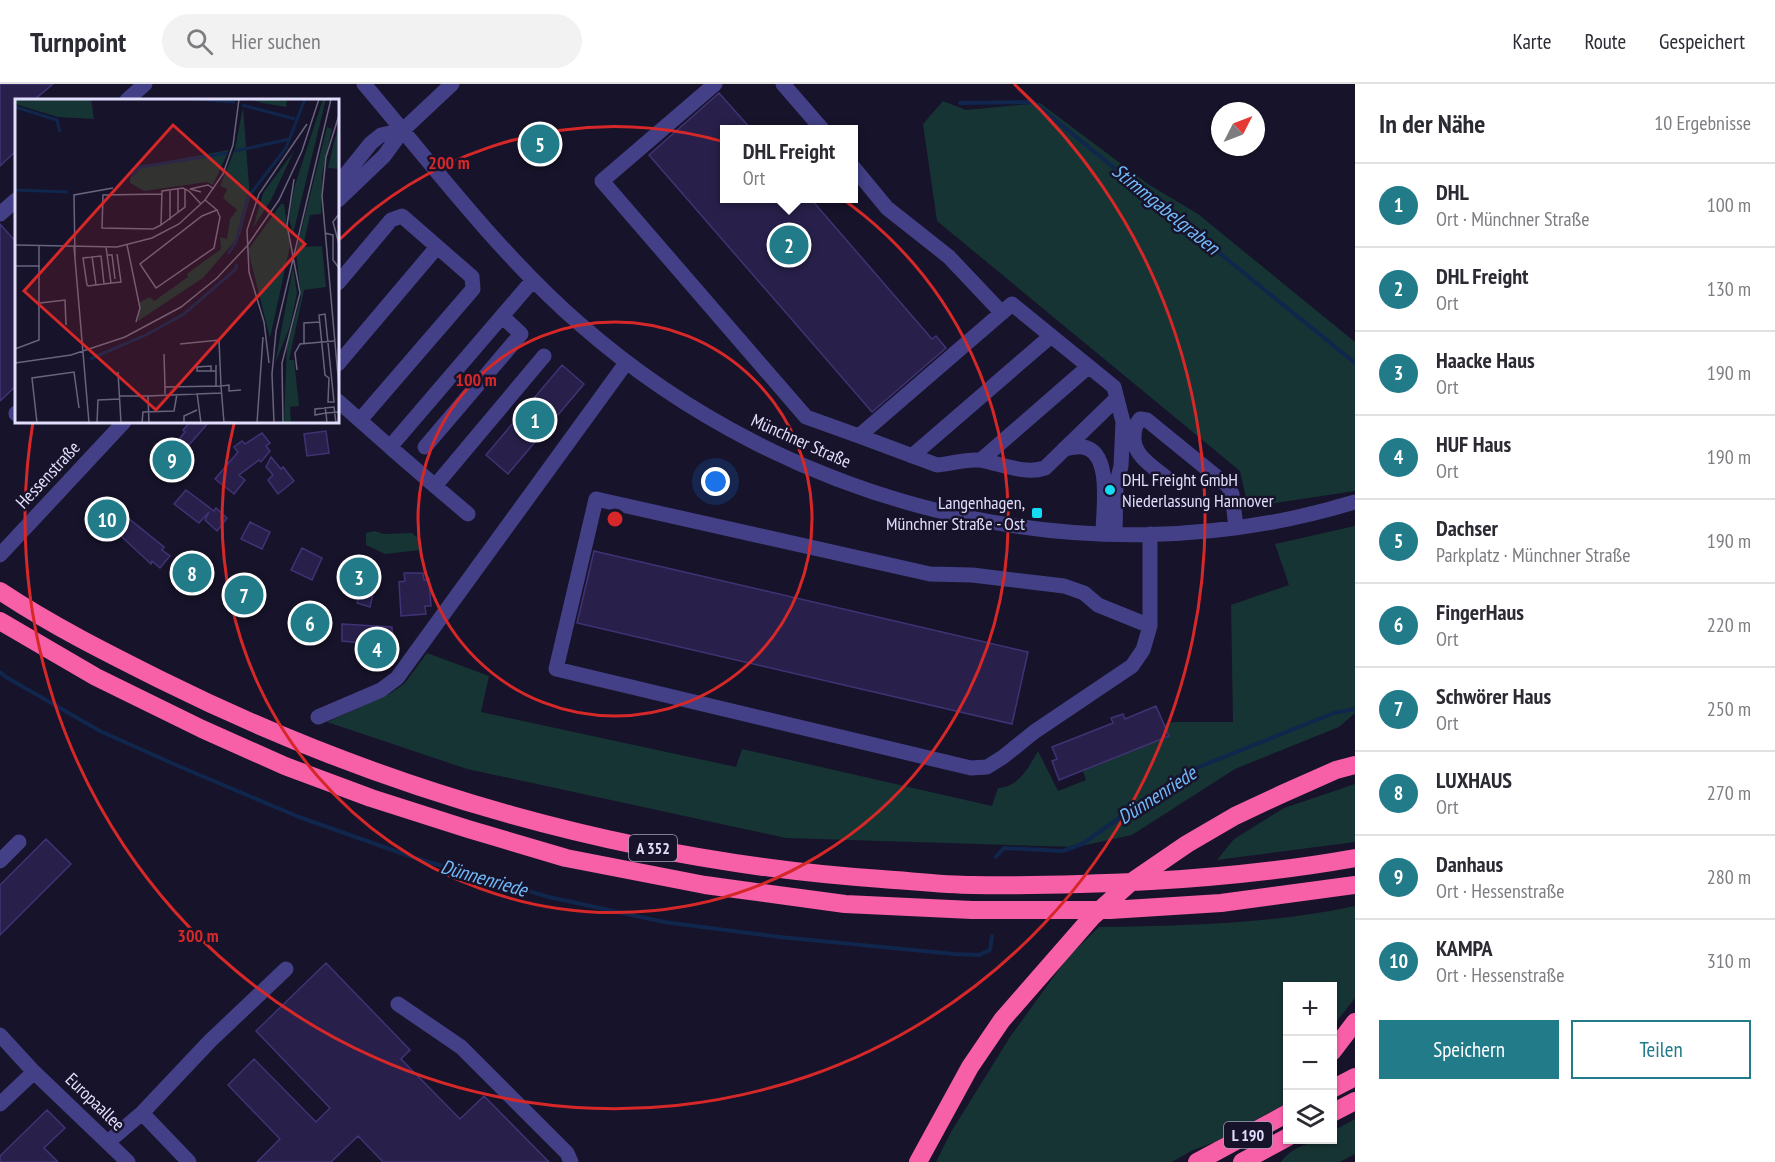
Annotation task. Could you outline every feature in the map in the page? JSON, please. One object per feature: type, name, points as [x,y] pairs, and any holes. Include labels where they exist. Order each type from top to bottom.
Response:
[{"type":"highway","name":"A 352","points":[[0,591],[108,654],[211,705],[295,742],[352,764],[477,806],[637,845],[774,868],[844,876],[970,885],[1096,884],[1218,877],[1355,858]]},
{"type":"highway","name":"A 352","points":[[0,621],[96,676],[202,729],[285,766],[371,798],[566,858],[705,885],[845,904],[972,910],[1121,910],[1221,903],[1355,885]]},
{"type":"highway","points":[[918,1162],[970,1067],[1002,1020],[1054,957],[1092,917],[1130,883],[1187,844],[1245,812],[1336,770],[1355,765]]},
{"type":"highway","points":[[1337,1045],[1355,1022]]},
{"type":"highway","points":[[1337,1086],[1355,1077]]},
{"type":"highway","points":[[1337,1110],[1355,1101]]},
{"type":"highway","name":"L 190","points":[[1202,1159],[1283,1115]]},
{"type":"highway","points":[[1265,1162],[1283,1132]]},
{"type":"highway","name":"L 190","points":[[1242,1162],[1283,1139]]},
{"type":"street","name":"Münchner Straße","points":[[364,84],[533,280],[579,324],[660,388],[723,427],[791,461],[861,489],[934,511],[1040,530],[1150,534],[1236,527],[1302,516],[1355,502]]},
{"type":"street","points":[[339,199],[384,156],[403,130],[452,84]]},
{"type":"street","points":[[715,84],[602,181],[806,417],[937,465],[962,459],[981,460],[1034,471],[1045,468],[1116,399]]},
{"type":"street","points":[[783,84],[819,125]]},
{"type":"street","points":[[339,183],[371,143],[381,135],[403,130]]},
{"type":"street","points":[[858,173],[887,207],[949,257],[1002,312]]},
{"type":"street","points":[[339,282],[391,220],[402,216],[472,277],[473,289],[360,420]]},
{"type":"street","points":[[339,363],[437,247]]},
{"type":"street","points":[[390,447],[533,280]]},
{"type":"street","points":[[859,436],[1012,304],[1113,387],[1116,399],[1112,466],[1116,486],[1109,533]]},
{"type":"street","points":[[425,447],[521,334],[502,316]]},
{"type":"street","points":[[912,456],[1051,336]]},
{"type":"street","points":[[435,486],[544,356]]},
{"type":"street","points":[[318,717],[381,690],[397,678],[626,363]]},
{"type":"street","points":[[981,460],[1088,367]]},
{"type":"street","points":[[339,402],[468,514]]},
{"type":"street","points":[[1169,480],[1136,452],[1133,445],[1134,429],[1140,419],[1147,420],[1228,486],[1233,494],[1236,527]]},
{"type":"street","name":"Hessenstraße","points":[[0,555],[123,423]]},
{"type":"street","points":[[1064,449],[1082,446],[1093,451],[1101,461],[1109,533]]},
{"type":"street","points":[[1150,534],[1150,626],[1143,650],[1132,666],[987,766],[971,768],[556,669],[596,499],[930,574],[972,575],[1064,586],[1084,593],[1098,605],[1150,626]]},
{"type":"street","points":[[0,861],[19,842]]},
{"type":"street","points":[[108,1142],[142,1113],[210,1041],[286,969]]},
{"type":"street","points":[[398,1004],[461,1047],[567,1153],[571,1162]]},
{"type":"street","name":"Europaallee","points":[[0,1035],[34,1072],[128,1162]]},
{"type":"street","points":[[0,1104],[34,1072]]},
{"type":"street","points":[[142,1113],[189,1162]]},
{"type":"green space","points":[[943,101],[966,110],[1040,103],[1148,184],[1198,214],[1355,342],[1355,491],[1248,507],[1240,471],[937,221],[923,124]]},
{"type":"green space","points":[[1355,526],[1355,713],[1339,727],[1235,769],[1132,835],[1076,847],[786,838],[467,769],[327,722],[391,693],[405,683],[427,653],[489,676],[481,712],[736,767],[742,749],[992,806],[998,788],[1017,780],[1038,751],[1058,791],[1086,780],[1083,771],[1168,736],[1164,725],[1173,722],[1233,722],[1231,605],[1289,585],[1275,544]]},
{"type":"green space","points":[[375,531],[384,534],[412,533],[420,540],[420,550],[385,554],[366,545],[366,533]]},
{"type":"green space","points":[[1355,784],[1355,842],[1217,860],[1234,839],[1284,808]]},
{"type":"green space","points":[[1355,906],[1355,998],[1337,1021],[1337,982],[1283,982],[1283,1105],[1215,1142],[1191,1151],[1172,1162],[936,1162],[951,1132],[1010,1037],[1068,957],[1099,927],[1195,925],[1292,917]]},
{"type":"green space","points":[[1355,1119],[1355,1154],[1340,1162],[1281,1162],[1291,1152],[1304,1145],[1337,1144],[1337,1129]]},
{"type":"building","points":[[0,84],[53,84],[35,99],[15,99],[15,152],[0,166]]},
{"type":"building","points":[[719,93],[747,125],[720,125],[720,203],[814,203],[932,339],[936,336],[946,348],[872,412],[649,155]]},
{"type":"building","points":[[0,224],[15,241],[15,387],[0,401]]},
{"type":"building","points":[[562,365],[584,384],[508,474],[486,455]]},
{"type":"building","points":[[189,423],[208,423],[182,453],[185,456],[165,480],[153,470],[185,432],[183,430]]},
{"type":"building","points":[[326,431],[329,453],[307,456],[304,434]]},
{"type":"building","points":[[262,433],[270,443],[266,446],[270,451],[261,462],[259,460],[239,475],[245,480],[234,494],[215,479],[238,452],[234,447],[242,441],[245,444]]},
{"type":"building","points":[[271,457],[294,481],[278,494],[268,480],[273,475],[266,467]]},
{"type":"building","points":[[186,490],[214,511],[216,508],[227,518],[217,531],[205,520],[209,512],[199,523],[174,504]]},
{"type":"building","points":[[106,499],[110,502],[112,499],[125,509],[122,513],[164,547],[162,550],[170,556],[160,568],[152,561],[151,564],[109,525],[102,533],[88,521]]},
{"type":"building","points":[[250,522],[270,532],[262,549],[241,539]]},
{"type":"building","points":[[302,548],[322,558],[312,580],[291,570]]},
{"type":"building","points":[[594,551],[1028,652],[1012,724],[577,623]]},
{"type":"building","points":[[187,559],[206,567],[197,587],[178,579]]},
{"type":"building","points":[[353,562],[372,568],[366,592],[346,587]]},
{"type":"building","points":[[404,573],[423,573],[424,580],[429,579],[431,606],[425,606],[426,614],[401,616],[399,582],[405,581]]},
{"type":"building","points":[[237,578],[262,591],[251,612],[226,599]]},
{"type":"building","points":[[360,590],[373,594],[370,607],[357,603]]},
{"type":"building","points":[[304,610],[325,620],[317,637],[296,626]]},
{"type":"building","points":[[342,624],[392,627],[392,662],[362,661],[362,643],[342,641]]},
{"type":"building","points":[[1156,706],[1169,736],[1059,780],[1052,761],[1057,759],[1052,747],[1113,723],[1111,718],[1123,714],[1125,719]]},
{"type":"building","points":[[46,839],[71,864],[0,935],[0,885]]},
{"type":"building","points":[[326,963],[410,1050],[401,1059],[460,1119],[484,1096],[549,1162],[383,1162],[358,1136],[331,1162],[257,1162],[280,1139],[228,1085],[254,1059],[316,1122],[330,1108],[256,1031]]},
{"type":"building","points":[[47,1110],[65,1128],[44,1148],[58,1162],[0,1162],[0,1156]]},
{"type":"waterway","name":"Stimmgabelgraben","points":[[960,103],[1033,102],[1355,363]]},
{"type":"waterway","name":"Dünnenriede","points":[[0,672],[100,731],[299,817],[415,858],[549,897],[664,922],[780,937],[954,954],[979,955],[990,950],[992,936]]},
{"type":"waterway","name":"Dünnenriede","points":[[996,857],[1004,848],[1063,851],[1082,844],[1184,773],[1334,713],[1355,709]]},
{"type":"place","name":"Dachser","points":[[540,144]]},
{"type":"place","name":"DHL Freight","points":[[789,245]]},
{"type":"place","name":"DHL","points":[[535,420]]},
{"type":"place","name":"Danhaus","points":[[172,460]]},
{"type":"place","name":"DHL Freight GmbH Niederlassung Hannover","points":[[1110,490]]},
{"type":"place","name":"Langenhagen, Münchner Straße - Ost","points":[[1037,513]]},
{"type":"place","name":"KAMPA","points":[[107,519]]},
{"type":"place","name":"LUXHAUS","points":[[192,573]]},
{"type":"place","name":"Haacke Haus","points":[[359,577]]},
{"type":"place","name":"Schwörer Haus","points":[[244,595]]},
{"type":"place","name":"FingerHaus","points":[[310,623]]},
{"type":"place","name":"HUF Haus","points":[[377,649]]}]
